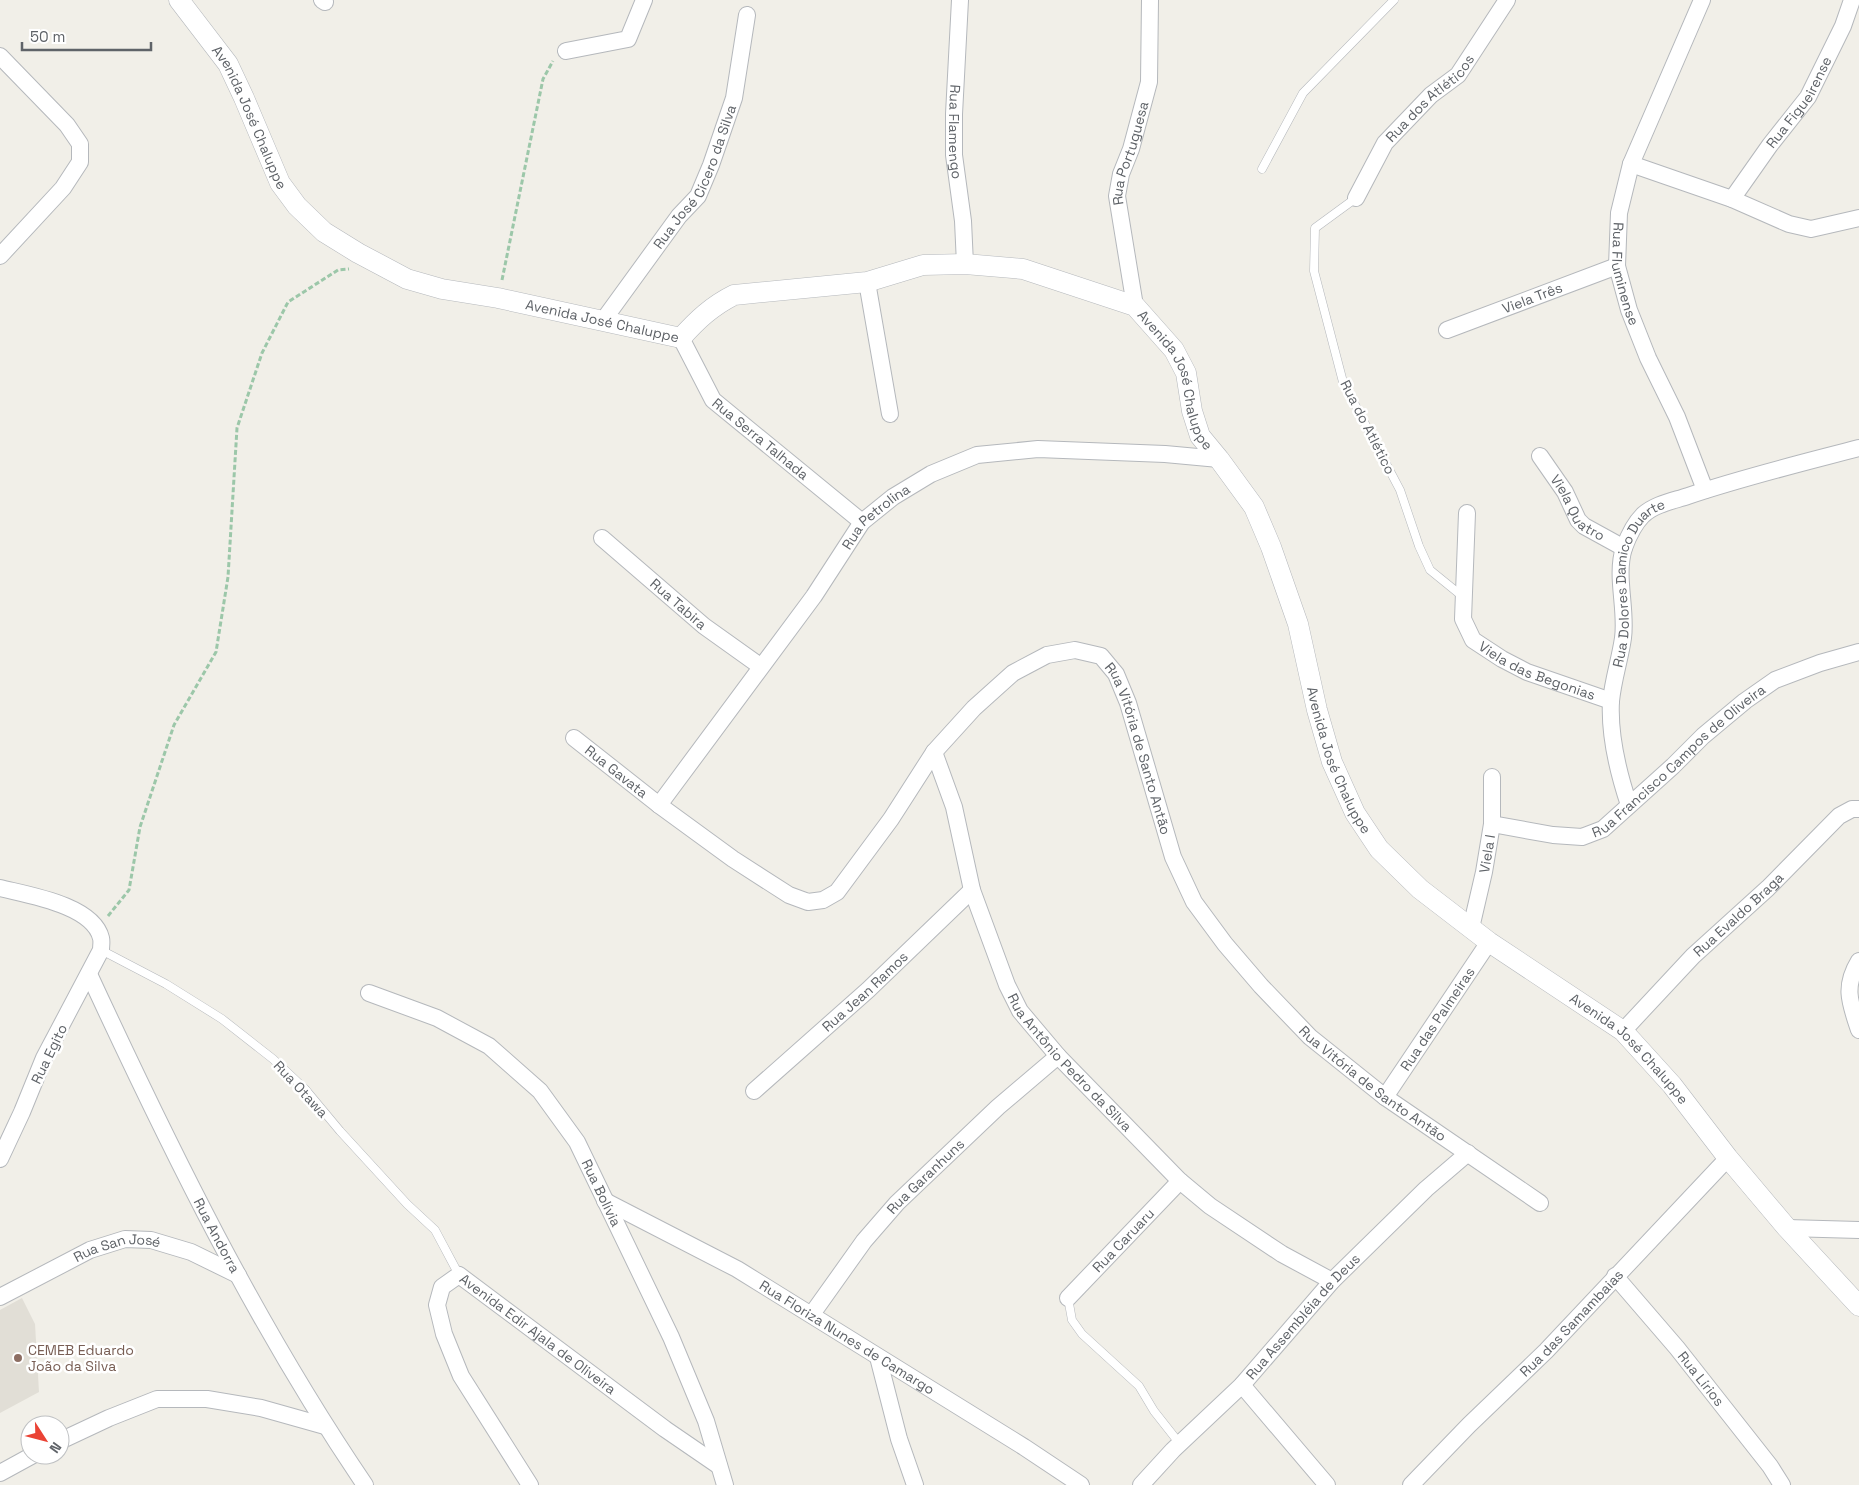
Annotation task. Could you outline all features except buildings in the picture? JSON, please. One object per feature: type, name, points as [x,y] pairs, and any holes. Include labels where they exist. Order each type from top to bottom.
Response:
[{"type":"street","name":"Avenida José Chaluppe","points":[[179,0],[228,64],[280,183],[297,206],[324,232],[407,280],[681,338],[699,318],[718,302],[734,295],[866,282],[924,265],[965,264],[1023,269],[1135,306],[1174,350],[1186,373],[1192,411],[1200,436],[1254,507],[1271,547],[1298,624],[1317,710],[1332,762],[1355,813],[1379,850],[1420,889],[1489,942],[1623,1031],[1672,1085],[1728,1158],[1787,1228],[1859,1306]]},
{"type":"street","points":[[566,51],[628,39],[644,0]]},
{"type":"street","name":"Rua Flamengo","points":[[960,0],[954,114],[954,155],[963,221],[965,264]]},
{"type":"street","name":"Rua Portuguesa","points":[[1135,306],[1117,196],[1121,174],[1131,149],[1149,82],[1150,0]]},
{"type":"street","name":"Rua dos Atléticos","points":[[1356,198],[1385,143],[1431,95],[1458,75],[1507,0]]},
{"type":"street","name":"Rua Fluminense","points":[[1702,0],[1630,164],[1619,213],[1617,266],[1629,310],[1648,358],[1677,417],[1705,490]]},
{"type":"street","name":"Rua Figueirense","points":[[1732,198],[1770,145],[1808,97],[1843,26],[1852,0]]},
{"type":"street","name":"Rua José Cícero da Silva","points":[[602,322],[678,216],[698,196],[711,165],[734,98],[748,15]]},
{"type":"street","points":[[0,56],[67,126],[80,144],[80,162],[63,188],[0,256]]},
{"type":"street","points":[[1630,164],[1732,198],[1789,224],[1811,228],[1859,218]]},
{"type":"street","name":"Viela Três","points":[[1447,330],[1617,266]]},
{"type":"street","points":[[866,282],[890,414]]},
{"type":"street","name":"Rua Serra Talhada","points":[[681,338],[713,400],[862,522]]},
{"type":"street","name":"Rua Dolores Damico Duarte","points":[[1628,805],[1614,746],[1611,701],[1623,638],[1621,565],[1624,548],[1635,526],[1644,515],[1657,506],[1705,490],[1859,448]]},
{"type":"street","name":"Rua Petrolina","points":[[659,805],[760,666],[814,596],[862,522],[893,497],[931,474],[978,455],[1038,449],[1165,454],[1219,459]]},
{"type":"street","name":"Viela Quatro","points":[[1540,456],[1565,492],[1578,520],[1584,526],[1624,548]]},
{"type":"street","name":"Viela das Begonias","points":[[1467,513],[1463,619],[1473,640],[1502,659],[1527,672],[1611,701]]},
{"type":"street","name":"Rua Tabira","points":[[602,538],[704,626],[760,666]]},
{"type":"street","name":"Rua Vitória de Santo Antão","points":[[659,805],[733,859],[789,895],[808,902],[823,900],[837,892],[891,819],[934,752],[974,708],[1014,673],[1046,655],[1074,650],[1100,656],[1116,674],[1128,703],[1173,857],[1194,902],[1225,944],[1261,986],[1310,1037],[1385,1097],[1540,1204]]},
{"type":"street","name":"Rua Francisco Campos de Oliveira","points":[[1492,824],[1517,830],[1582,837],[1603,829],[1673,766],[1703,736],[1745,700],[1775,680],[1820,663],[1859,652]]},
{"type":"street","name":"Rua Gavata","points":[[574,738],[659,805]]},
{"type":"street","name":"Rua Antônio Pedro da Silva","points":[[934,752],[954,807],[972,890],[1006,985],[1020,1011],[1058,1056],[1180,1181],[1210,1206],[1282,1254],[1332,1281]]},
{"type":"street","name":"Viela I","points":[[1471,928],[1484,872],[1492,824],[1492,777]]},
{"type":"street","name":"Rua Evaldo Braga","points":[[1623,1031],[1693,956],[1768,888],[1838,816],[1852,809],[1859,809]]},
{"type":"street","points":[[0,888],[54,902],[74,910],[86,918],[97,930],[101,938],[101,950]]},
{"type":"street","name":"Rua Jean Ramos","points":[[754,1090],[868,990],[972,890]]},
{"type":"street","name":"Rua das Palmeiras","points":[[1385,1097],[1489,942]]},
{"type":"street","name":"Rua Egito","points":[[0,1159],[44,1058],[101,950]]},
{"type":"street","points":[[1859,961],[1853,971],[1849,985],[1849,999],[1859,1030]]},
{"type":"street","name":"Rua Andorra","points":[[89,974],[174,1150],[238,1275],[325,1426],[365,1485]]},
{"type":"street","name":"Rua Bolívia","points":[[369,993],[437,1018],[489,1046],[540,1090],[577,1142],[690,1379],[706,1421],[725,1485]]},
{"type":"street","name":"Rua Garanhuns","points":[[812,1314],[864,1241],[897,1203],[998,1107],[1058,1056]]},
{"type":"street","name":"Rua Assembléia de Deus","points":[[1141,1485],[1180,1444],[1242,1385],[1332,1281],[1426,1188],[1468,1153]]},
{"type":"street","name":"Rua das Samambaias","points":[[1411,1485],[1469,1425],[1546,1351],[1728,1158]]},
{"type":"street","name":"Rua Caruaru","points":[[1068,1298],[1180,1181]]},
{"type":"street","name":"Rua Floriza Nunes de Camargo","points":[[605,1201],[737,1269],[1024,1447],[1081,1485]]},
{"type":"street","points":[[1787,1228],[1859,1230]]},
{"type":"street","name":"Rua San José","points":[[0,1297],[90,1250],[125,1239],[151,1240],[192,1252],[238,1275]]},
{"type":"street","name":"Avenida Edir Ajala de Oliveira","points":[[530,1485],[461,1376],[444,1334],[438,1305],[442,1287],[459,1275],[657,1423],[719,1466]]},
{"type":"street","name":"Rua Lírios","points":[[1615,1276],[1677,1348],[1770,1466],[1782,1485]]},
{"type":"street","points":[[878,1356],[898,1439],[915,1485]]},
{"type":"street","points":[[1242,1385],[1327,1485]]},
{"type":"street","points":[[70,1436],[157,1399],[208,1399],[261,1408],[325,1426]]},
{"type":"street","points":[[0,1473],[20,1462]]},
{"type":"lane","points":[[1262,169],[1303,93],[1394,0]]},
{"type":"lane","name":"Rua do Atlético","points":[[1356,198],[1316,228],[1314,270],[1340,372],[1343,382],[1400,490],[1419,546],[1430,570],[1464,598]]},
{"type":"lane","name":"Rua Otawa","points":[[101,950],[166,984],[222,1019],[273,1059],[305,1089],[400,1197],[435,1230],[459,1275]]},
{"type":"lane","points":[[1068,1298],[1072,1320],[1082,1334],[1139,1386],[1154,1411],[1180,1444]]},
{"type":"path","points":[[498,298],[542,79],[554,61],[566,51]]},
{"type":"path","points":[[97,930],[129,890],[140,828],[174,725],[216,652],[228,577],[237,428],[262,353],[288,302],[338,270],[379,265]]},
{"type":"shaded area","name":"CEMEB Eduardo João da Silva","points":[[22,1298],[35,1324],[39,1392],[0,1413],[0,1310]]},
{"type":"place","name":"CEMEB Eduardo João da Silva","points":[[18,1358]]}]
